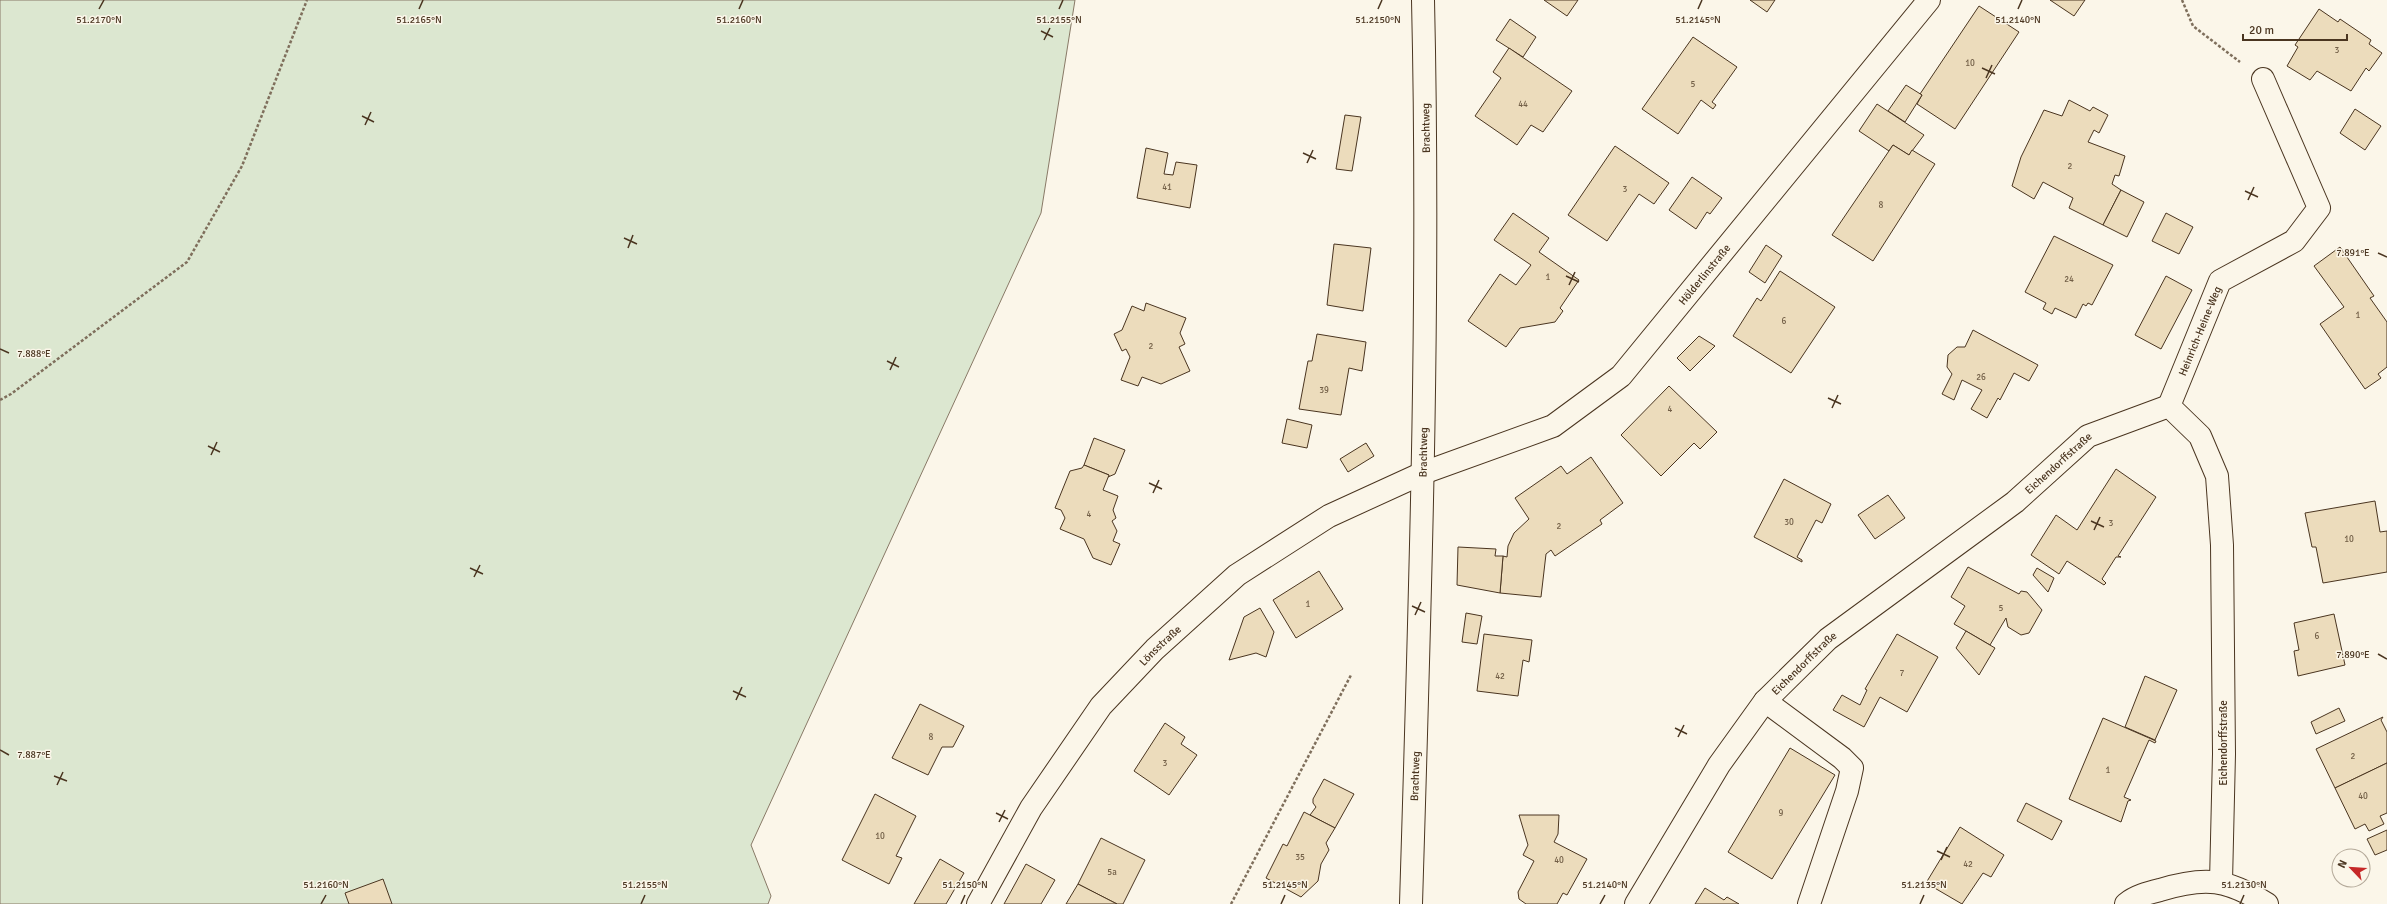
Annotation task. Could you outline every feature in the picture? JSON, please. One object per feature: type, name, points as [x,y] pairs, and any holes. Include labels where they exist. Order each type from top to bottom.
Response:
[{"type":"street","name":"Brachtweg","points":[[1411,904],[1423,473],[1427,219],[1423,0]]},
{"type":"street","name":"Hölderlinstraße","points":[[1423,473],[1554,426],[1621,376],[1929,0]]},
{"type":"street","name":"Heinrich-Heine-Weg","points":[[2169,406],[2220,281],[2294,241],[2319,208],[2263,79]]},
{"type":"street","name":"Eichendorffstraße","points":[[1636,904],[1719,765],[1765,701],[1828,639],[2016,502],[2088,436],[2169,406],[2200,436],[2217,476],[2222,545],[2224,754],[2221,882]]},
{"type":"street","name":"Lönsstraße","points":[[978,904],[1031,808],[1101,706],[1155,649],[1237,575],[1329,516],[1423,473]]},
{"type":"street","points":[[1765,701],[1842,758],[1852,768],[1847,791],[1809,904]]},
{"type":"street","points":[[2126,904],[2133,898],[2186,882],[2221,882],[2244,890],[2267,904]]},
{"type":"path","points":[[0,400],[12,394],[187,262],[242,166],[306,0]]},
{"type":"path","points":[[2182,0],[2193,26],[2263,79]]},
{"type":"path","points":[[1231,904],[1351,675]]},
{"type":"green space","points":[[0,0],[1075,0],[1041,213],[751,845],[771,896],[768,904],[0,904]]},
{"type":"building","points":[[1544,0],[1578,0],[1567,16]]},
{"type":"building","points":[[1750,0],[1775,0],[1767,12]]},
{"type":"building","points":[[2050,0],[2085,0],[2074,16]]},
{"type":"building","points":[[1979,6],[2019,32],[1955,129],[1917,104],[1922,95],[1920,94]]},
{"type":"building","points":[[2319,9],[2338,22],[2340,19],[2371,40],[2369,44],[2382,53],[2369,71],[2366,68],[2351,91],[2317,71],[2310,80],[2287,66],[2298,47],[2295,45]]},
{"type":"building","points":[[1510,19],[1536,37],[1523,57],[1496,40]]},
{"type":"building","points":[[1693,37],[1737,67],[1712,102],[1716,105],[1713,109],[1701,100],[1678,134],[1642,109]]},
{"type":"building","points":[[1509,48],[1572,91],[1543,132],[1531,125],[1517,145],[1475,116],[1501,78],[1493,72]]},
{"type":"building","points":[[1906,85],[1922,95],[1905,122],[1888,111]]},
{"type":"building","points":[[2069,100],[2090,111],[2093,107],[2108,115],[2099,133],[2094,130],[2088,142],[2125,156],[2119,176],[2115,175],[2112,184],[2121,190],[2103,225],[2069,208],[2073,198],[2043,182],[2034,199],[2012,186],[2021,157],[2044,110],[2062,116]]},
{"type":"building","points":[[1877,104],[1924,135],[1909,155],[1893,145],[1889,151],[1859,131]]},
{"type":"building","points":[[2355,109],[2381,126],[2365,150],[2340,133]]},
{"type":"building","points":[[1345,115],[1361,117],[1352,171],[1336,169]]},
{"type":"building","points":[[1893,145],[1909,155],[1912,150],[1935,164],[1873,261],[1832,235]]},
{"type":"building","points":[[1615,146],[1669,183],[1654,204],[1639,194],[1607,241],[1568,215]]},
{"type":"building","points":[[1146,148],[1168,153],[1164,174],[1173,175],[1176,162],[1197,165],[1190,208],[1137,198]]},
{"type":"building","points":[[1692,177],[1722,198],[1710,214],[1707,212],[1696,229],[1669,210]]},
{"type":"building","points":[[2121,190],[2144,202],[2127,237],[2103,225]]},
{"type":"building","points":[[1513,213],[1549,238],[1539,252],[1579,280],[1560,308],[1563,311],[1555,322],[1520,328],[1506,347],[1468,321],[1500,274],[1516,285],[1531,265],[1494,240]]},
{"type":"building","points":[[2166,213],[2193,227],[2179,254],[2152,241]]},
{"type":"building","points":[[2054,236],[2113,265],[2092,305],[2088,303],[2086,306],[2083,304],[2076,318],[2055,308],[2052,314],[2043,309],[2046,303],[2025,292]]},
{"type":"building","points":[[1334,244],[1371,248],[1363,311],[1327,305]]},
{"type":"building","points":[[1766,245],[1782,256],[1765,283],[1749,272]]},
{"type":"building","points":[[2340,247],[2374,296],[2370,298],[2387,322],[2387,367],[2378,374],[2381,378],[2365,389],[2320,324],[2344,307],[2314,266]]},
{"type":"building","points":[[1780,271],[1835,307],[1791,373],[1733,336],[1757,298],[1761,301]]},
{"type":"building","points":[[2166,276],[2192,290],[2161,349],[2135,335]]},
{"type":"building","points":[[1146,303],[1186,318],[1180,333],[1185,344],[1179,347],[1190,371],[1161,384],[1142,377],[1138,386],[1121,380],[1130,357],[1126,349],[1122,351],[1114,334],[1122,330],[1132,306],[1144,311]]},
{"type":"building","points":[[1973,330],[2038,365],[2029,381],[2014,373],[2000,400],[1998,398],[1987,418],[1971,409],[1982,390],[1962,380],[1954,400],[1942,394],[1952,374],[1947,367],[1948,355],[1957,347],[1965,347]]},
{"type":"building","points":[[1317,334],[1366,342],[1362,371],[1349,368],[1341,415],[1299,409],[1308,361],[1312,361]]},
{"type":"building","points":[[1699,336],[1715,346],[1690,371],[1677,358]]},
{"type":"building","points":[[1669,386],[1717,432],[1700,449],[1694,443],[1661,476],[1621,435]]},
{"type":"building","points":[[1287,419],[1312,425],[1307,448],[1282,443]]},
{"type":"building","points":[[1094,438],[1125,450],[1115,474],[1108,477],[1109,475],[1084,465]]},
{"type":"building","points":[[1366,443],[1374,456],[1348,472],[1340,459]]},
{"type":"building","points":[[1591,457],[1623,503],[1600,520],[1602,524],[1555,556],[1551,550],[1546,554],[1541,597],[1500,593],[1503,556],[1507,557],[1508,546],[1514,533],[1529,519],[1515,498],[1561,466],[1567,474]]},
{"type":"building","points":[[1084,465],[1109,475],[1103,490],[1118,496],[1113,510],[1116,518],[1112,521],[1117,531],[1113,541],[1120,544],[1111,565],[1093,558],[1084,539],[1060,529],[1065,518],[1061,510],[1055,508],[1070,471],[1082,468]]},
{"type":"building","points":[[2116,469],[2156,497],[2118,556],[2121,557],[2116,557],[2102,579],[2106,583],[2104,585],[2067,561],[2059,574],[2031,555],[2056,515],[2077,530]]},
{"type":"building","points":[[1784,479],[1831,504],[1822,523],[1816,520],[1797,557],[1802,560],[1802,562],[1754,537]]},
{"type":"building","points":[[1888,495],[1905,518],[1875,539],[1858,515]]},
{"type":"building","points":[[2375,501],[2380,532],[2387,531],[2387,572],[2323,583],[2316,547],[2312,547],[2305,513]]},
{"type":"building","points":[[1458,547],[1496,549],[1495,556],[1503,556],[1500,593],[1457,585]]},
{"type":"building","points":[[1968,567],[2019,594],[2021,591],[2027,592],[2042,610],[2029,633],[2021,635],[2008,627],[2006,618],[1990,645],[1954,624],[1965,606],[1951,597]]},
{"type":"building","points":[[2037,568],[2054,578],[2048,592],[2033,575]]},
{"type":"building","points":[[1319,571],[1343,609],[1296,638],[1273,600]]},
{"type":"building","points":[[1260,608],[1274,632],[1266,657],[1256,653],[1229,660],[1244,617]]},
{"type":"building","points":[[1466,613],[1482,616],[1477,644],[1462,642]]},
{"type":"building","points":[[2334,614],[2345,665],[2298,676],[2294,651],[2299,650],[2294,623]]},
{"type":"building","points":[[1966,631],[1995,648],[1979,675],[1956,648]]},
{"type":"building","points":[[1484,634],[1532,640],[1529,662],[1523,660],[1518,696],[1477,691]]},
{"type":"building","points":[[1897,634],[1938,657],[1907,712],[1880,697],[1864,727],[1833,710],[1842,695],[1860,705],[1867,690],[1865,689]]},
{"type":"building","points":[[2145,676],[2177,690],[2155,740],[2125,727]]},
{"type":"building","points":[[920,704],[964,726],[953,747],[942,747],[928,775],[892,758]]},
{"type":"building","points":[[2339,708],[2345,721],[2316,734],[2311,722]]},
{"type":"building","points":[[2383,717],[2381,720],[2387,732],[2387,763],[2335,788],[2316,749]]},
{"type":"building","points":[[2103,718],[2156,741],[2155,743],[2149,740],[2124,797],[2131,800],[2128,801],[2121,822],[2069,799]]},
{"type":"building","points":[[1165,723],[1185,737],[1181,744],[1197,755],[1169,795],[1134,771]]},
{"type":"building","points":[[1790,748],[1835,775],[1772,879],[1728,852]]},
{"type":"building","points":[[2387,763],[2387,813],[2380,816],[2384,824],[2369,831],[2365,824],[2355,829],[2335,788]]},
{"type":"building","points":[[1324,779],[1354,794],[1335,828],[1310,815],[1316,807],[1313,803],[1313,799]]},
{"type":"building","points":[[875,794],[916,816],[896,856],[902,858],[889,884],[842,860]]},
{"type":"building","points":[[2026,803],[2062,821],[2052,840],[2017,821]]},
{"type":"building","points":[[1304,812],[1335,828],[1326,843],[1329,850],[1321,864],[1318,881],[1301,897],[1266,878],[1283,844],[1287,846]]},
{"type":"building","points":[[1519,815],[1559,815],[1558,834],[1554,842],[1587,859],[1567,895],[1563,893],[1557,904],[1526,904],[1519,899],[1518,892],[1534,861],[1523,855],[1528,845]]},
{"type":"building","points":[[1960,827],[2004,855],[1991,877],[1983,873],[1962,904],[1926,883]]},
{"type":"building","points":[[2387,830],[2387,850],[2375,855],[2367,839]]},
{"type":"building","points":[[1101,838],[1145,860],[1123,904],[1117,904],[1078,884]]},
{"type":"building","points":[[940,859],[964,873],[946,904],[914,904]]},
{"type":"building","points":[[1026,864],[1055,880],[1041,904],[1004,904]]},
{"type":"building","points":[[383,879],[392,904],[349,904],[345,893]]},
{"type":"building","points":[[1078,884],[1117,904],[1066,904]]},
{"type":"building","points":[[1705,888],[1724,900],[1727,897],[1739,904],[1695,904]]}]
